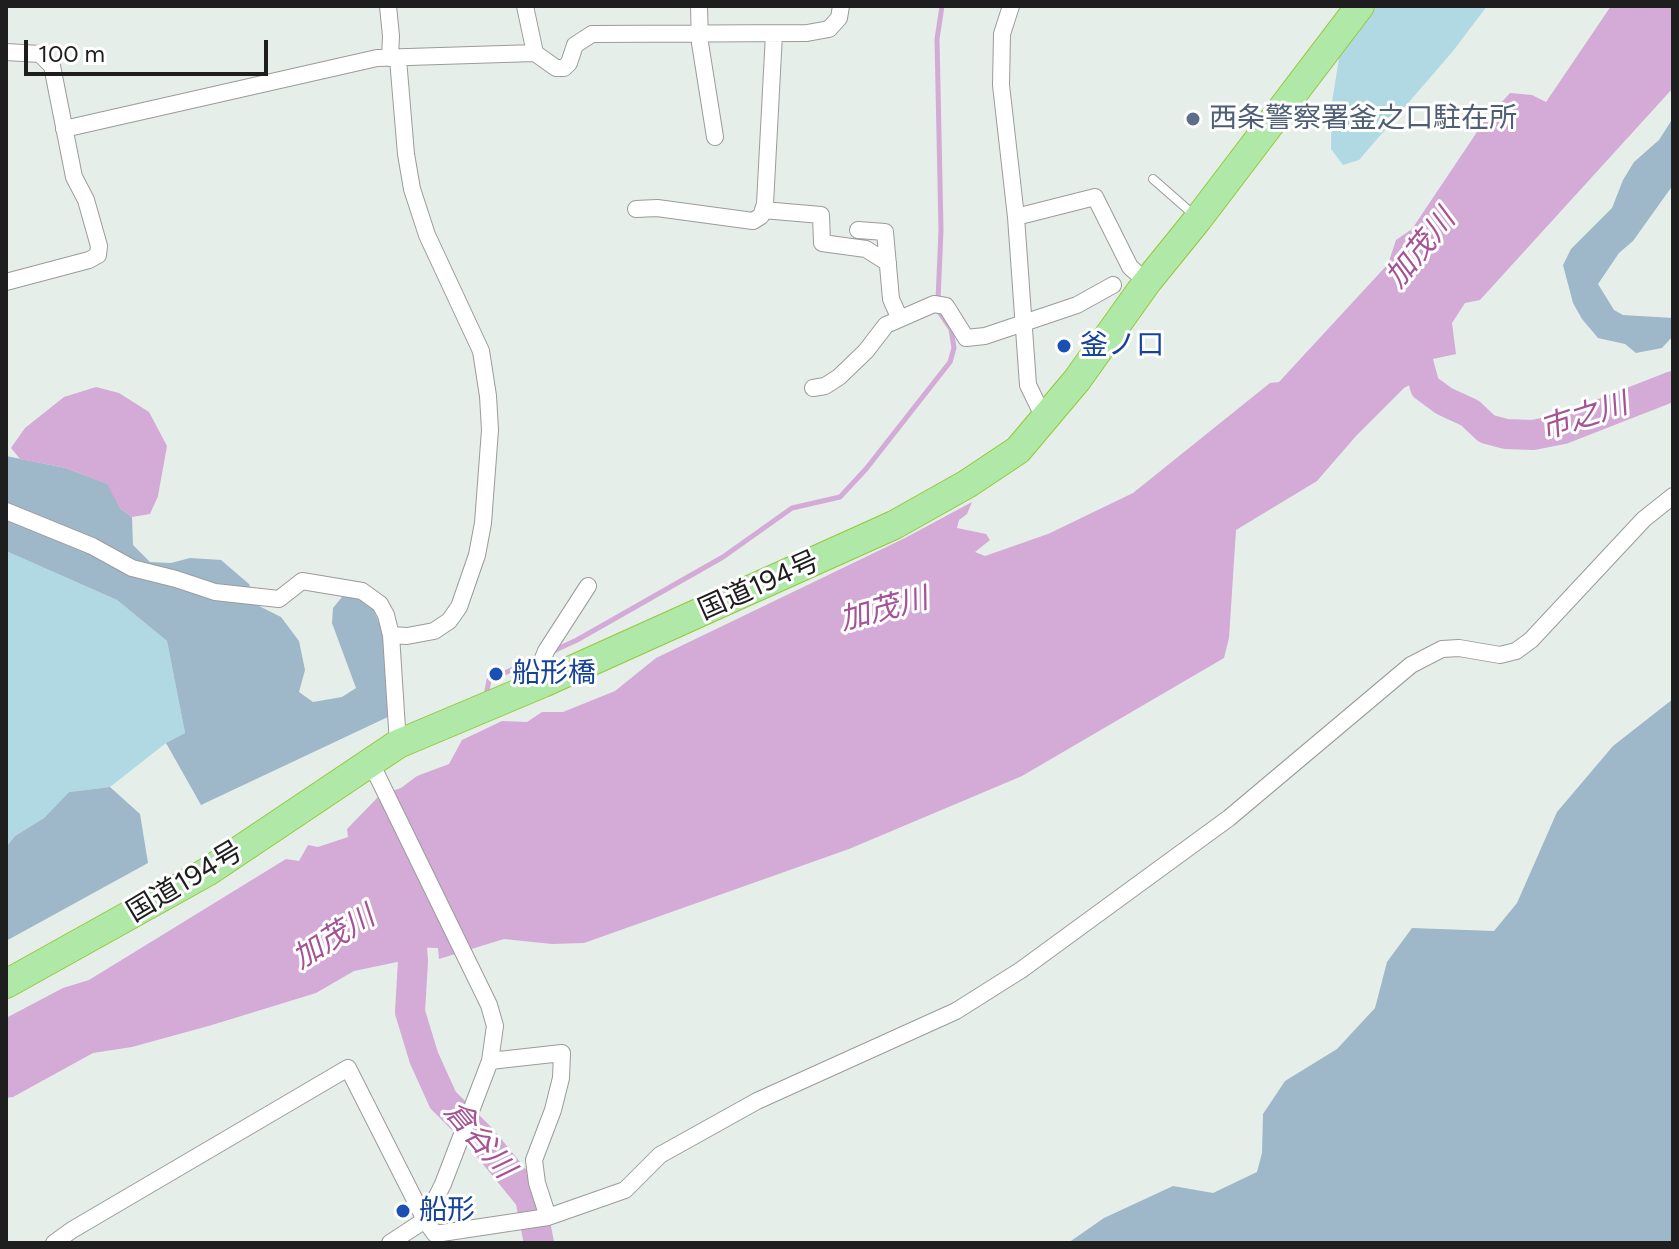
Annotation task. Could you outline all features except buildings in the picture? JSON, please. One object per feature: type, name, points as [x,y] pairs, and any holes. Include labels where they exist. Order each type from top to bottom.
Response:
[{"type":"highway","name":"国道194号","points":[[6,984],[207,872],[374,768],[398,744],[543,683],[894,525],[967,484],[1018,450],[1045,420],[1360,6]]},
{"type":"street","points":[[388,6],[412,189],[427,235],[481,351],[490,430],[483,523],[477,555],[459,607],[449,621],[434,631],[407,636],[391,635]]},
{"type":"street","points":[[525,6],[535,53]]},
{"type":"street","points":[[699,6],[700,35],[715,137]]},
{"type":"street","points":[[64,129],[377,58],[535,53],[556,68],[564,68],[575,45],[592,34],[774,34],[829,29],[839,18],[841,6]]},
{"type":"street","points":[[1011,6],[1002,34],[1001,85],[1016,217],[1028,385],[1045,420]]},
{"type":"street","points":[[636,209],[657,208],[753,221],[761,216],[774,34]]},
{"type":"street","points":[[6,52],[40,54],[52,66],[74,177],[86,200],[99,246],[98,255],[89,260],[6,282]]},
{"type":"street","points":[[1016,217],[1095,197],[1130,267],[1147,282]]},
{"type":"street","points":[[763,210],[821,215],[822,243],[866,249],[888,263]]},
{"type":"street","points":[[858,230],[885,232],[891,299],[899,317]]},
{"type":"street","points":[[813,388],[825,386],[839,377],[866,351],[886,325],[934,304],[946,306],[966,338],[985,336],[1077,305],[1113,285]]},
{"type":"street","points":[[54,1243],[348,1068],[435,1234],[548,1217],[625,1190],[660,1155],[757,1101],[956,1011],[1021,970],[1229,818],[1411,665],[1442,649],[1459,648],[1500,655],[1516,651],[1531,640],[1644,519],[1673,496]]},
{"type":"street","points":[[6,511],[92,546],[132,568],[215,592],[279,599],[302,581],[362,591],[380,604],[391,635],[398,744]]},
{"type":"street","points":[[543,683],[540,666],[546,651],[588,586]]},
{"type":"street","points":[[374,768],[484,994],[495,1026],[490,1061],[443,1184],[425,1220],[390,1243]]},
{"type":"street","points":[[490,1061],[562,1053],[561,1078],[553,1110],[534,1160],[537,1183],[548,1217]]},
{"type":"lane","points":[[1153,179],[1198,219]]},
{"type":"shaded area","points":[[1377,6],[1487,6],[1453,51],[1359,160],[1343,165],[1331,149],[1332,102],[1340,52]]},
{"type":"shaded area","points":[[1673,118],[1673,185],[1598,284],[1614,310],[1623,315],[1673,318],[1673,336],[1662,348],[1636,353],[1625,344],[1598,338],[1582,319],[1573,303],[1563,265],[1571,249],[1612,208],[1634,162],[1659,140]]},
{"type":"shaded area","points":[[6,456],[66,468],[108,484],[120,508],[132,517],[133,545],[150,562],[171,563],[190,558],[221,560],[249,584],[257,605],[281,617],[299,641],[305,670],[299,692],[313,702],[342,697],[356,688],[332,623],[333,608],[342,597],[358,597],[373,609],[382,629],[390,716],[201,805],[166,743],[185,733],[167,641],[117,600],[6,551]]},
{"type":"shaded area","points":[[6,551],[117,600],[167,641],[185,733],[166,743],[110,787],[69,792],[44,818],[15,836],[6,847]]},
{"type":"shaded area","points":[[1673,699],[1673,1243],[1068,1243],[1104,1218],[1173,1186],[1213,1193],[1257,1172],[1262,1153],[1263,1114],[1285,1081],[1337,1049],[1375,1008],[1387,962],[1412,928],[1494,931],[1517,903],[1557,812],[1613,746]]},
{"type":"shaded area","points":[[110,787],[140,814],[148,863],[6,941],[6,847],[15,836],[44,818],[69,792]]},
{"type":"water","name":"加茂川","points":[[1611,6],[1673,6],[1673,88],[1480,300],[1465,303],[1452,323],[1456,354],[1433,359],[1415,382],[1404,388],[1356,436],[1317,481],[1236,530],[1229,638],[1224,658],[1022,776],[849,849],[584,943],[552,944],[504,939],[439,959],[438,948],[406,947],[402,961],[354,971],[316,993],[212,1025],[132,1047],[93,1053],[6,1098],[6,1018],[63,988],[89,980],[286,859],[299,861],[308,845],[318,847],[348,837],[347,829],[380,795],[449,764],[462,740],[502,721],[527,722],[542,712],[563,712],[615,691],[656,658],[905,538],[972,502],[957,528],[986,534],[990,540],[975,552],[985,556],[1048,534],[1133,493],[1270,383],[1279,382],[1388,264],[1396,240],[1412,229],[1485,120],[1497,118],[1500,104],[1510,93],[1532,95],[1546,102]]},
{"type":"water","points":[[96,387],[119,393],[149,412],[167,446],[158,496],[150,514],[132,517],[120,508],[107,484],[66,468],[20,459],[11,448],[25,428],[64,397]]},
{"type":"waterway","points":[[938,300],[941,230],[937,39],[942,6]]},
{"type":"waterway","points":[[551,652],[723,557],[792,508],[840,497],[866,469],[950,362],[954,348],[951,329],[938,310]]},
{"type":"waterway","name":"市之川","points":[[1416,333],[1416,354],[1425,387],[1444,401],[1470,413],[1487,429],[1506,434],[1533,435],[1563,429],[1673,386]]},
{"type":"waterway","points":[[486,696],[489,680],[538,658]]},
{"type":"waterway","name":"倉谷川","points":[[409,905],[413,961],[410,1012],[424,1058],[443,1100],[481,1138],[530,1198],[539,1243]]},
{"type":"place","name":"西条警察署釜之口駐在所","points":[[1193,119]]},
{"type":"place","name":"釜ノ口","points":[[1064,346]]},
{"type":"place","name":"船形橋","points":[[496,674]]},
{"type":"place","name":"船形","points":[[403,1211]]}]
